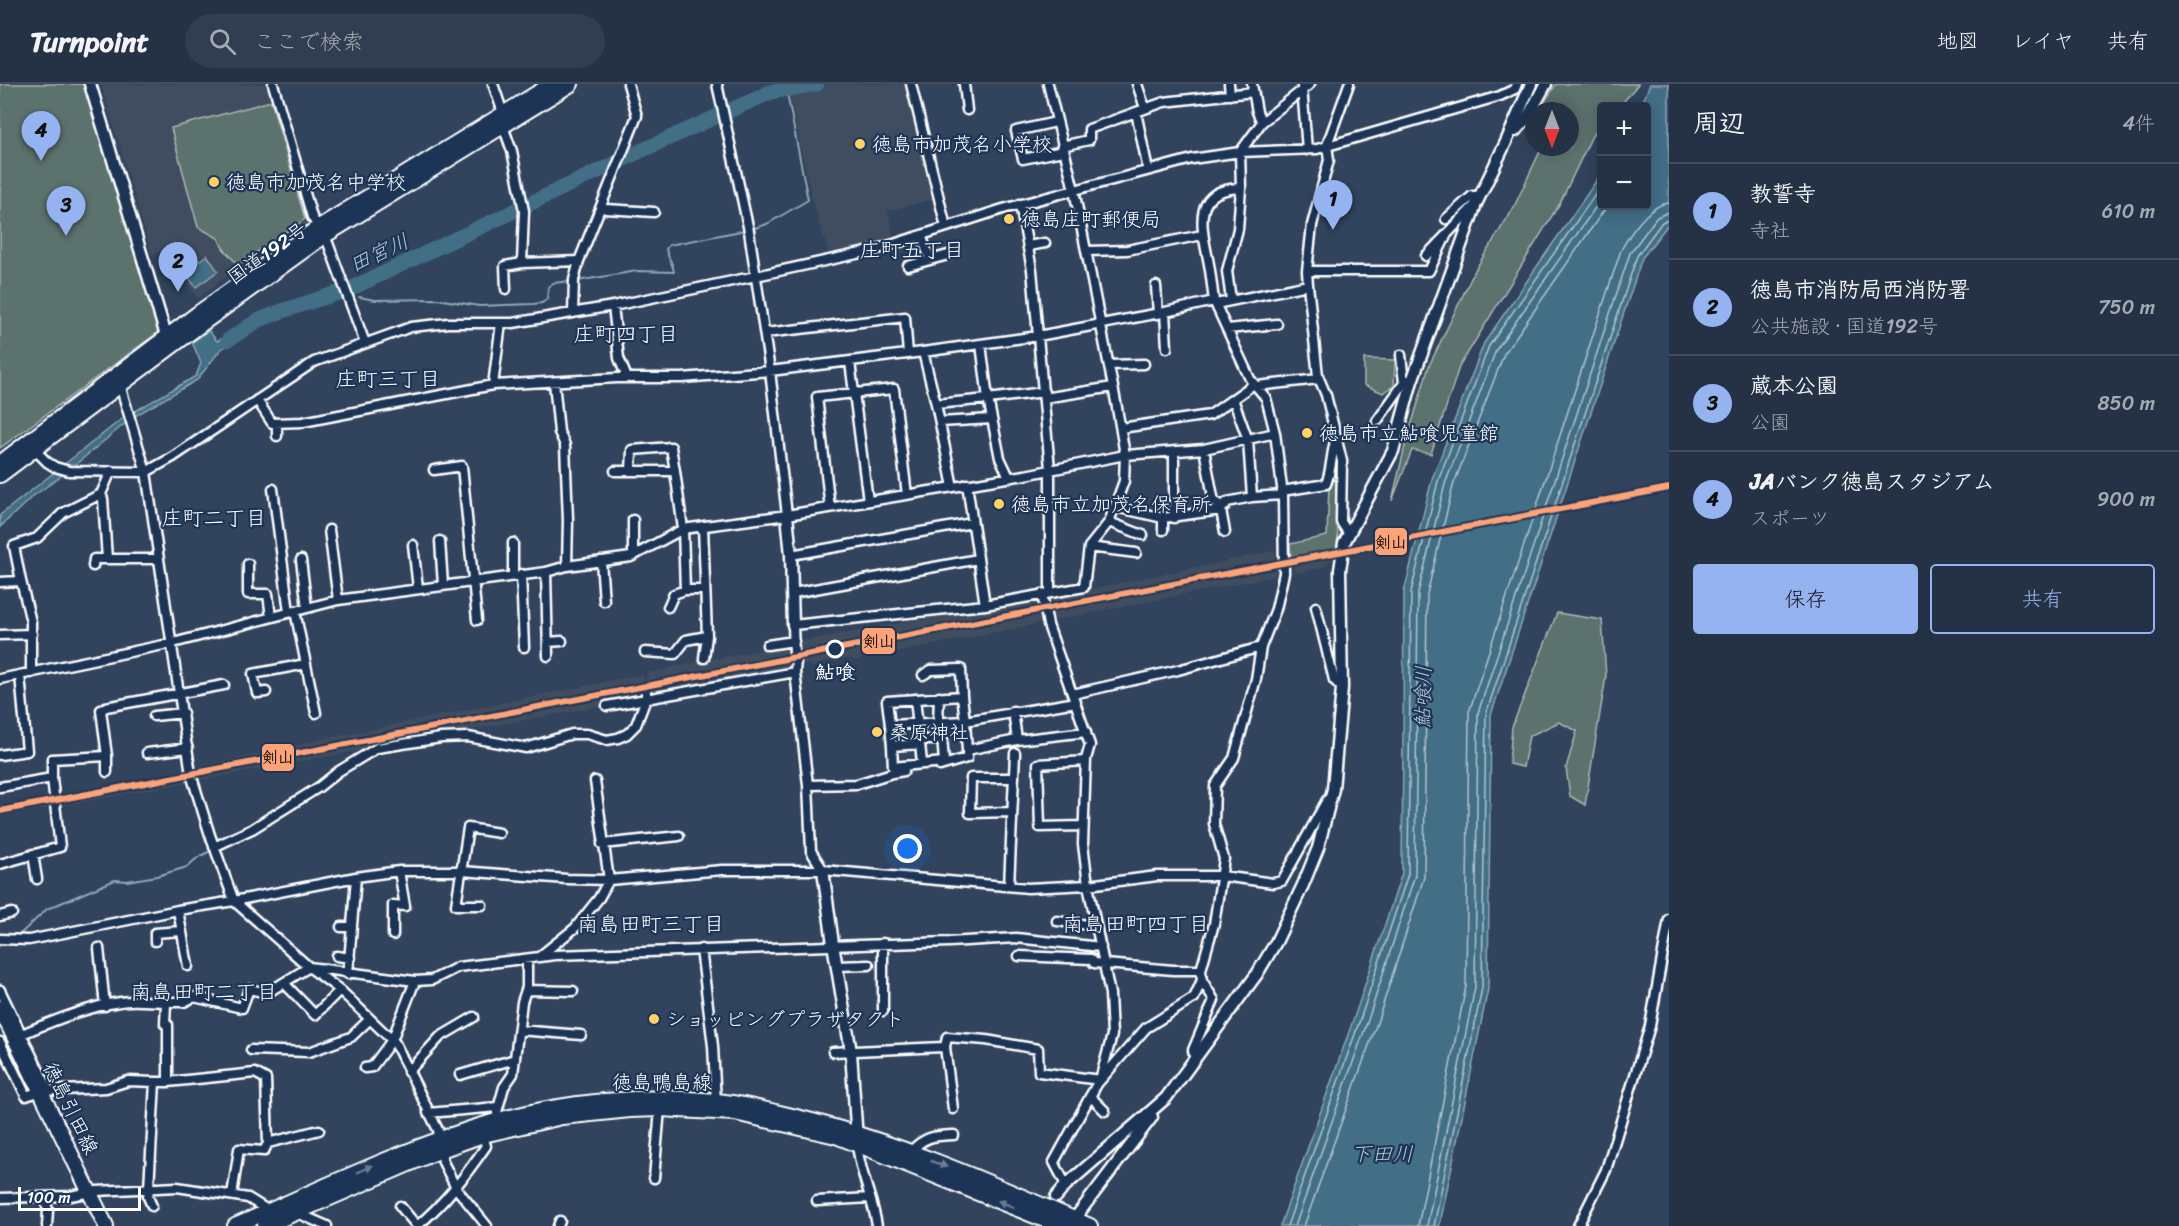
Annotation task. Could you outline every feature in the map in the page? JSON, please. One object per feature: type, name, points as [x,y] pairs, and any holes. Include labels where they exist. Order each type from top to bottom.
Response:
[{"type":"main road","name":"国道192号","points":[[0,475],[31,446],[185,330],[322,232],[503,119],[552,84]]},
{"type":"main road","name":"国道192号","points":[[503,119],[571,84]]},
{"type":"main road","name":"国道192号","points":[[0,463],[31,446],[120,385],[168,343]]},
{"type":"main road","name":"徳島引田線","points":[[0,1008],[41,1092],[67,1166],[87,1193],[106,1226]]},
{"type":"main road","name":"徳島引田線","points":[[1,1034],[41,1092]]},
{"type":"main road","name":"徳島鴨島線","points":[[265,1226],[281,1222],[295,1212],[440,1144],[498,1114],[628,1099],[716,1106]]},
{"type":"main road","name":"徳島鴨島線","points":[[235,1226],[440,1144],[562,1117],[630,1110],[747,1105],[910,1152],[1078,1223]]},
{"type":"main road","name":"徳島鴨島線","points":[[856,1137],[1060,1226]]},
{"type":"main road","name":"徳島引田線","points":[[87,1193],[99,1226]]},
{"type":"street","points":[[90,84],[168,343]]},
{"type":"street","points":[[273,84],[312,217],[322,232],[347,291],[365,343]]},
{"type":"street","points":[[493,84],[512,151],[523,208],[522,263]]},
{"type":"street","points":[[573,313],[574,281],[579,261],[637,116],[628,84]]},
{"type":"street","points":[[717,84],[749,229],[765,333],[791,555],[795,672],[808,785],[811,851],[823,870],[851,1052],[859,1160],[876,1226]]},
{"type":"street","points":[[911,84],[946,227]]},
{"type":"street","points":[[964,84],[967,110]]},
{"type":"street","points":[[793,625],[985,605],[1084,587],[1089,547],[1109,522],[1115,507],[1124,481],[1125,455],[1074,190],[1048,84]]},
{"type":"street","points":[[1137,84],[1145,108]]},
{"type":"street","points":[[1229,84],[1230,95]]},
{"type":"street","points":[[1231,300],[1227,271],[1238,229],[1241,188],[1240,152],[1262,122],[1302,87],[1310,84]]},
{"type":"street","points":[[1349,84],[1327,145],[1329,160],[1312,225],[1307,271],[1319,379],[1326,395],[1341,461],[1341,522],[1349,534]]},
{"type":"street","points":[[31,446],[56,467],[69,471],[146,472],[173,457],[314,362],[411,327],[448,323],[501,323],[573,313],[875,250],[1020,204],[1192,159],[1240,152],[1307,150],[1327,145],[1500,96],[1515,89],[1517,84]]},
{"type":"street","points":[[1078,1223],[1257,974],[1276,942],[1318,848],[1333,789],[1341,688],[1340,570],[1344,543],[1392,451],[1408,380],[1478,200],[1531,84]]},
{"type":"street","points":[[1506,142],[1527,118],[1546,84]]},
{"type":"street","points":[[1302,87],[1307,150]]},
{"type":"street","points":[[1056,122],[1016,131],[1023,159],[1089,140],[1089,129],[1164,102],[1230,95],[1253,88],[1257,112],[1262,122]]},
{"type":"street","points":[[1136,112],[1148,170]]},
{"type":"street","points":[[1195,1060],[1193,1050],[1214,1000],[1202,980],[1201,970],[1214,924],[1224,859],[1214,824],[1215,786],[1234,758],[1256,679],[1261,647],[1276,609],[1284,573],[1282,493],[1275,433],[1266,398],[1256,385],[1215,303],[1202,235],[1202,213],[1209,199],[1214,194],[1228,189],[1241,188]]},
{"type":"street","points":[[1446,219],[1472,196],[1478,200]]},
{"type":"street","points":[[1426,256],[1478,200]]},
{"type":"street","points":[[1020,204],[1032,270],[1050,469],[1046,593],[1048,625],[1090,745],[1086,761],[1083,844],[1088,885],[1110,994],[1112,1035],[1100,1080]]},
{"type":"street","points":[[601,206],[606,209],[654,212]]},
{"type":"street","points":[[1307,271],[1429,271],[1448,234]]},
{"type":"street","points":[[921,235],[930,259]]},
{"type":"street","points":[[1086,251],[1127,250],[1202,235]]},
{"type":"street","points":[[1028,246],[1045,243]]},
{"type":"street","points":[[908,267],[948,255]]},
{"type":"street","points":[[506,288],[505,266],[522,263],[579,261]]},
{"type":"street","points":[[1156,285],[1167,348]]},
{"type":"street","points":[[257,400],[272,423],[303,422],[493,385],[627,378],[682,378],[770,371],[1038,336],[1308,285]]},
{"type":"street","points":[[613,306],[619,358],[627,378]]},
{"type":"street","points":[[765,333],[905,317],[908,354]]},
{"type":"street","points":[[493,385],[501,323]]},
{"type":"street","points":[[1228,329],[1277,324]]},
{"type":"street","points":[[981,345],[988,399],[1000,458],[1009,477]]},
{"type":"street","points":[[923,352],[953,487]]},
{"type":"street","points":[[1401,355],[1408,380]]},
{"type":"street","points":[[850,362],[868,501]]},
{"type":"street","points":[[1109,365],[1143,364]]},
{"type":"street","points":[[1120,428],[1210,416],[1256,385],[1319,379]]},
{"type":"street","points":[[1377,421],[1408,380]]},
{"type":"street","points":[[554,382],[559,432],[565,445],[567,566]]},
{"type":"street","points":[[120,385],[146,472],[193,781],[234,901],[309,967],[340,990],[392,1040],[438,1130],[443,1162],[456,1188],[487,1226]]},
{"type":"street","points":[[936,404],[1113,387]]},
{"type":"street","points":[[830,508],[817,397],[894,388],[907,495]]},
{"type":"street","points":[[1233,399],[1248,440],[1252,497]]},
{"type":"street","points":[[940,422],[992,419]]},
{"type":"street","points":[[277,423],[277,436]]},
{"type":"street","points":[[0,679],[173,643],[338,600],[517,574],[546,572],[567,566],[633,556],[683,529],[830,508],[1125,455],[1204,449],[1275,433]]},
{"type":"street","points":[[1225,532],[1223,508],[1227,502],[1326,484],[1330,475],[1332,448],[1336,436]]},
{"type":"street","points":[[631,471],[632,450],[671,447],[683,529],[685,590]]},
{"type":"street","points":[[1204,449],[1214,502],[1223,508]]},
{"type":"street","points":[[1174,451],[1174,518]]},
{"type":"street","points":[[434,470],[462,466],[477,621]]},
{"type":"street","points":[[31,673],[31,622],[14,546],[37,538],[63,513],[101,494],[111,471]]},
{"type":"street","points":[[615,471],[675,471]]},
{"type":"street","points":[[967,484],[985,605]]},
{"type":"street","points":[[273,489],[292,612],[316,713]]},
{"type":"street","points":[[101,494],[107,559]]},
{"type":"street","points":[[1115,507],[1163,518],[1174,518],[1223,508]]},
{"type":"street","points":[[1163,518],[1163,530]]},
{"type":"street","points":[[633,520],[633,556]]},
{"type":"street","points":[[1109,522],[1143,535]]},
{"type":"street","points":[[791,555],[972,523]]},
{"type":"street","points":[[703,526],[707,636],[704,658]]},
{"type":"street","points":[[329,530],[338,600]]},
{"type":"street","points":[[440,541],[443,585]]},
{"type":"street","points":[[513,543],[524,647]]},
{"type":"street","points":[[413,544],[418,588]]},
{"type":"street","points":[[1089,547],[1136,553]]},
{"type":"street","points":[[93,566],[94,559],[159,559]]},
{"type":"street","points":[[793,593],[978,559]]},
{"type":"street","points":[[301,560],[307,608]]},
{"type":"street","points":[[601,561],[604,601]]},
{"type":"street","points":[[248,564],[249,594],[268,594],[271,617]]},
{"type":"street","points":[[546,572],[548,656]]},
{"type":"street","points":[[0,582],[21,580]]},
{"type":"street","points":[[668,607],[674,594],[685,590],[705,590]]},
{"type":"street","points":[[1316,607],[1334,680],[1341,688]]},
{"type":"street","points":[[0,635],[32,634]]},
{"type":"street","points":[[645,652],[675,654],[686,639],[707,636]]},
{"type":"street","points":[[548,642],[562,641]]},
{"type":"street","points":[[767,645],[794,641]]},
{"type":"street","points":[[890,725],[965,721],[1013,711],[1074,698],[1261,647]]},
{"type":"street","points":[[266,692],[257,693],[253,674],[306,664]]},
{"type":"street","points":[[808,785],[857,784],[892,773],[937,767],[967,758],[961,669],[931,670],[923,675]]},
{"type":"street","points":[[607,706],[646,695],[795,672]]},
{"type":"street","points":[[0,755],[27,751],[20,675]]},
{"type":"street","points":[[106,772],[101,710],[134,701],[224,685]]},
{"type":"street","points":[[214,847],[252,829],[377,748],[441,738],[468,737],[525,748],[572,734],[587,734],[607,740],[618,738],[627,734],[636,725],[646,695]]},
{"type":"street","points":[[939,697],[944,762],[893,767],[887,700],[915,699],[939,697],[962,696]]},
{"type":"street","points":[[915,699],[922,763]]},
{"type":"street","points":[[1013,711],[1017,740]]},
{"type":"street","points":[[154,716],[183,713]]},
{"type":"street","points":[[967,750],[1017,740],[1086,732]]},
{"type":"street","points":[[892,746],[943,740]]},
{"type":"street","points":[[147,753],[188,748]]},
{"type":"street","points":[[1009,886],[1015,753]]},
{"type":"street","points":[[0,864],[60,847],[52,759],[106,756]]},
{"type":"street","points":[[1083,826],[1040,827],[1038,764],[1086,761]]},
{"type":"street","points":[[0,787],[52,778]]},
{"type":"street","points":[[1012,812],[970,813],[971,778],[1014,778]]},
{"type":"street","points":[[537,957],[575,928],[599,898],[609,880],[602,844],[595,781]]},
{"type":"street","points":[[0,928],[6,940],[29,940],[178,910],[399,871],[462,871],[609,880],[722,870],[823,870],[1028,888],[1088,885],[1156,876],[1222,876],[1273,883],[1282,881],[1333,789]]},
{"type":"street","points":[[482,904],[456,905],[468,828],[499,833]]},
{"type":"street","points":[[602,844],[679,836]]},
{"type":"street","points":[[33,854],[37,879]]},
{"type":"street","points":[[393,934],[393,905],[405,906],[399,871]]},
{"type":"street","points":[[348,974],[356,877]]},
{"type":"street","points":[[178,910],[188,966]]},
{"type":"street","points":[[0,916],[12,913]]},
{"type":"street","points":[[1578,1226],[1606,1170],[1647,1037],[1669,919]]},
{"type":"street","points":[[1057,921],[1096,926]]},
{"type":"street","points":[[340,927],[352,927]]},
{"type":"street","points":[[154,941],[155,933],[181,931]]},
{"type":"street","points":[[22,1034],[57,1020],[129,1001],[184,1002],[194,997],[243,1008],[249,989],[267,993],[309,967],[348,974],[415,981],[432,980],[458,968],[555,955],[1016,938],[1101,947]]},
{"type":"street","points":[[883,943],[883,1011]]},
{"type":"street","points":[[99,948],[105,1006]]},
{"type":"street","points":[[701,949],[713,1046],[716,1106]]},
{"type":"street","points":[[337,956],[350,958]]},
{"type":"street","points":[[1019,956],[1091,959],[1094,963],[1173,970],[1201,970]]},
{"type":"street","points":[[428,1113],[498,1114],[504,1087],[513,1074],[522,1002],[526,990],[527,959]]},
{"type":"street","points":[[836,966],[869,965]]},
{"type":"street","points":[[1066,1185],[1054,1162],[1100,1080],[1146,1028],[1194,998],[1202,980]]},
{"type":"street","points":[[365,1068],[372,1067],[392,1040],[415,981]]},
{"type":"street","points":[[284,983],[315,1015],[340,990]]},
{"type":"street","points":[[0,990],[22,1034],[41,1092],[106,1088],[128,1081],[168,1082],[255,1073],[266,1079],[268,1143],[264,1151],[238,1149],[232,1194]]},
{"type":"street","points":[[526,990],[573,991]]},
{"type":"street","points":[[166,1002],[168,1082]]},
{"type":"street","points":[[408,1072],[441,1037],[474,1017]]},
{"type":"street","points":[[251,1050],[309,1052],[351,1037],[370,1019]]},
{"type":"street","points":[[519,1030],[581,1035]]},
{"type":"street","points":[[953,1109],[945,1047],[947,1037],[986,1040],[1038,1049],[1039,1072],[1100,1080]]},
{"type":"street","points":[[833,1052],[945,1047]]},
{"type":"street","points":[[460,1075],[515,1059]]},
{"type":"street","points":[[152,1206],[148,1197],[148,1188],[155,1082]]},
{"type":"street","points":[[1090,1096],[1105,1111]]},
{"type":"street","points":[[1056,1197],[1066,1185],[1166,1098]]},
{"type":"street","points":[[654,1178],[660,1109]]},
{"type":"street","points":[[268,1143],[319,1130]]},
{"type":"street","points":[[400,1206],[417,1226],[456,1188],[486,1146],[483,1135]]},
{"type":"street","points":[[910,1152],[919,1142],[932,1137],[954,1135]]},
{"type":"street","points":[[0,1198],[177,1187],[248,1197],[269,1211]]},
{"type":"street","points":[[44,1197],[48,1210],[46,1226]]},
{"type":"street","points":[[817,1202],[870,1198]]},
{"type":"street","points":[[295,1212],[327,1226]]},
{"type":"shaded area","name":"徳島市加茂名中学校","points":[[101,84],[270,84],[309,222],[216,284],[198,299],[179,272],[171,248],[152,255]]},
{"type":"shaded area","name":"徳島市加茂名小学校","points":[[761,84],[906,84],[933,199],[888,211],[894,238],[829,254],[812,200],[788,86],[762,90]]},
{"type":"shaded area","points":[[1290,544],[1339,548],[1349,546],[1350,550],[1349,555],[1334,558],[1322,568],[1294,573]]},
{"type":"shaded area","points":[[1274,551],[1280,575],[1052,621],[1048,599],[1052,597]]},
{"type":"shaded area","points":[[1034,598],[1037,600],[1042,623],[853,661],[852,658],[824,662],[811,668],[808,664],[802,665],[800,661],[796,661],[791,663],[791,671],[0,817],[0,806],[190,769],[324,739],[643,674],[644,681],[647,673],[672,667],[787,645],[790,654],[798,652],[799,642]]},
{"type":"green space","points":[[0,84],[85,84],[158,327],[157,333],[0,448]]},
{"type":"green space","points":[[1556,84],[1638,84],[1623,102],[1597,102],[1597,131],[1592,136],[1560,203],[1459,367],[1431,454],[1412,450],[1392,501],[1405,446],[1429,366],[1475,270],[1513,209],[1538,156],[1579,156],[1579,102],[1545,102]]},
{"type":"green space","points":[[271,101],[305,219],[238,265],[223,248],[218,238],[198,227],[171,128]]},
{"type":"green space","points":[[1364,359],[1395,360],[1394,386],[1383,393],[1364,385]]},
{"type":"green space","points":[[1334,459],[1336,462],[1338,548],[1291,558],[1290,544],[1327,536],[1329,487],[1332,483]]},
{"type":"green space","points":[[1557,613],[1602,620],[1606,676],[1585,805],[1570,796],[1566,768],[1577,731],[1559,722],[1529,736],[1523,767],[1509,764],[1512,727]]},
{"type":"water","name":"下田川","points":[[1650,84],[1669,84],[1669,223],[1642,258],[1491,715],[1488,989],[1440,1224],[1439,1226],[1280,1226],[1355,1015],[1402,873],[1404,592],[1432,479],[1484,343],[1597,180],[1597,210],[1651,210],[1651,102],[1643,102]]},
{"type":"water","points":[[207,255],[218,271],[196,287],[184,272]]},
{"type":"water","points":[[244,326],[248,333],[221,349],[197,380],[133,417],[64,474],[32,497],[0,527],[0,515],[123,418],[196,376],[201,363],[192,342],[209,331],[217,341]]},
{"type":"waterway","name":"田宮川","points":[[228,340],[257,321],[350,289],[647,148],[771,92],[817,84]]},
{"type":"waterway","points":[[752,229],[767,224],[808,200],[786,88]]},
{"type":"waterway","points":[[577,281],[637,271],[674,272],[666,249],[669,245],[746,230]]},
{"type":"waterway","points":[[359,297],[375,300],[437,299],[479,306],[533,304],[542,303],[547,299],[548,287],[553,283],[571,281]]},
{"type":"waterway","name":"田宮川","points":[[350,289],[354,293]]},
{"type":"waterway","points":[[18,936],[47,909],[115,880],[127,881],[157,876],[187,867],[210,851]]},
{"type":"waterway","points":[[0,946],[7,942]]},
{"type":"tunnel","points":[[1037,1226],[1056,1197]]},
{"type":"transit line","name":"剣山","points":[[0,811],[1669,488]]},
{"type":"place","name":"徳島市加茂名小学校","points":[[860,144]]},
{"type":"place","name":"JAバンク徳島スタジアム","points":[[41,161]]},
{"type":"place","name":"徳島市加茂名中学校","points":[[214,182]]},
{"type":"place","name":"徳島庄町郵便局","points":[[1009,219]]},
{"type":"place","name":"教誓寺","points":[[1333,230]]},
{"type":"place","name":"蔵本公園","points":[[66,236]]},
{"type":"place","name":"徳島市消防局西消防署","points":[[178,292]]},
{"type":"place","name":"徳島市立鮎喰児童館","points":[[1307,433]]},
{"type":"place","name":"徳島市立加茂名保育所","points":[[999,504]]},
{"type":"place","name":"鮎喰","points":[[835,649]]},
{"type":"place","name":"桑原神社","points":[[877,732]]},
{"type":"place","name":"ショッピングプラザタクト","points":[[654,1019]]},
{"type":"district","name":"庄町五丁目","points":[[912,250]]},
{"type":"district","name":"庄町四丁目","points":[[626,334]]},
{"type":"district","name":"庄町三丁目","points":[[388,379]]},
{"type":"district","name":"庄町二丁目","points":[[214,518]]},
{"type":"district","name":"南島田町三丁目","points":[[651,924]]},
{"type":"district","name":"南島田町四丁目","points":[[1136,924]]},
{"type":"district","name":"南島田町二丁目","points":[[204,992]]},
{"type":"water label","name":"鮎喰川","points":[[1423,697]]}]
